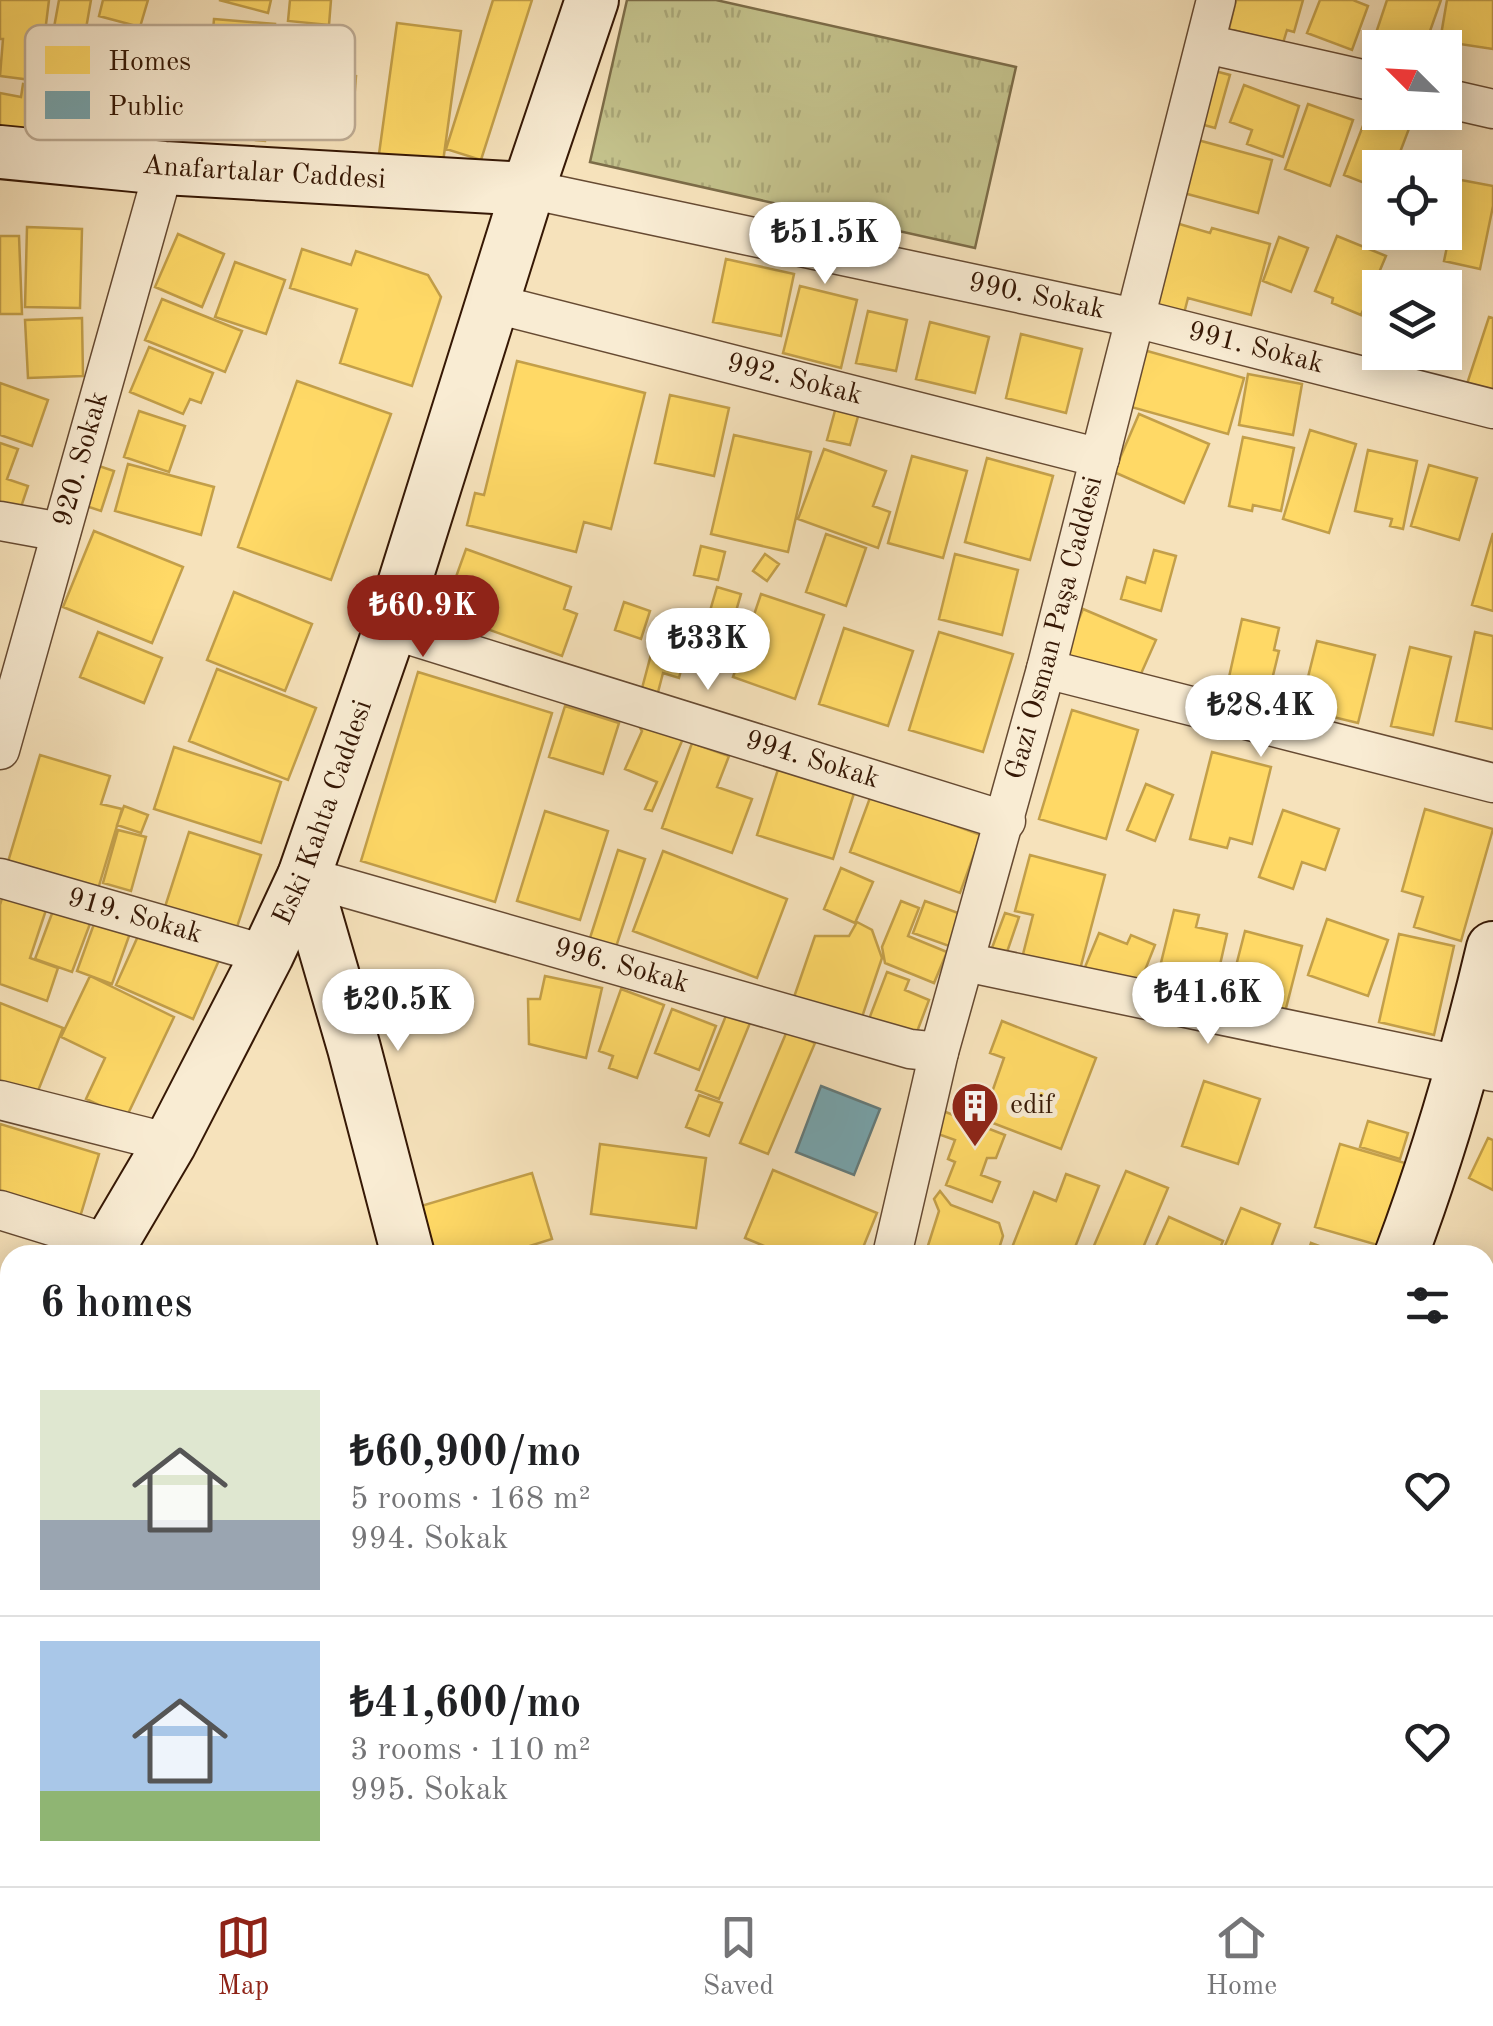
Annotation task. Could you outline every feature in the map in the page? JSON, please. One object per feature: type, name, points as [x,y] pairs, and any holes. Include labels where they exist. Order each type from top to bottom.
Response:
[{"type":"main road","name":"Eski Kahta Caddesi","points":[[109,1245],[170,1142],[304,876],[390,629],[528,189],[592,0]]},
{"type":"main road","name":"Anafartalar Caddesi","points":[[0,152],[164,168],[528,189]]},
{"type":"main road","points":[[304,876],[405,1245]]},
{"type":"main road","points":[[1406,1245],[1435,1164],[1479,1069],[1493,948]]},
{"type":"street","name":"Gazi Osman Paşa Caddesi","points":[[894,1245],[939,1052],[1006,821],[1216,0]]},
{"type":"street","points":[[1206,44],[1362,79]]},
{"type":"street","points":[[1462,102],[1493,108]]},
{"type":"street","name":"920. Sokak","points":[[0,750],[164,168]]},
{"type":"street","name":"990. Sokak","points":[[528,189],[1135,318]]},
{"type":"street","name":"992. Sokak","points":[[492,304],[1100,458]]},
{"type":"street","name":"991. Sokak","points":[[1135,318],[1493,409]]},
{"type":"street","points":[[0,522],[61,532]]},
{"type":"street","name":"994. Sokak","points":[[390,629],[1006,821]]},
{"type":"street","points":[[1046,669],[1493,784]]},
{"type":"street","name":"996. Sokak","points":[[304,876],[910,1049],[939,1052]]},
{"type":"street","name":"919. Sokak","points":[[0,878],[267,955]]},
{"type":"street","points":[[965,962],[1479,1069]]},
{"type":"street","points":[[0,1100],[170,1142]]},
{"type":"street","points":[[0,1210],[96,1245]]},
{"type":"green space","points":[[627,0],[716,0],[1016,67],[975,248],[590,162]]},
{"type":"building: Homes","points":[[0,0],[49,0],[46,25],[25,25],[25,79],[0,76]]},
{"type":"building: Homes","points":[[59,0],[91,0],[87,25],[54,25]]},
{"type":"building: Homes","points":[[103,0],[148,0],[141,25],[99,16]]},
{"type":"building: Homes","points":[[219,0],[271,0],[268,13]]},
{"type":"building: Homes","points":[[290,0],[331,0],[329,25],[288,21]]},
{"type":"building: Homes","points":[[493,0],[532,0],[481,160],[446,149]]},
{"type":"building: Homes","points":[[1236,0],[1303,0],[1294,32],[1287,30],[1283,43],[1229,29]]},
{"type":"building: Homes","points":[[1320,0],[1353,0],[1368,6],[1352,50],[1307,33]]},
{"type":"building: Homes","points":[[1387,0],[1441,0],[1430,30],[1377,30]]},
{"type":"building: Homes","points":[[1447,0],[1493,0],[1493,49],[1462,44],[1462,30],[1442,30]]},
{"type":"building: Homes","points":[[214,19],[275,24],[275,25],[213,25]]},
{"type":"building: Homes","points":[[397,23],[461,31],[443,162],[379,154]]},
{"type":"building: Homes","points":[[1207,69],[1230,75],[1215,128],[1193,122]]},
{"type":"building: Homes","points":[[25,84],[27,142],[0,137],[0,93],[21,97]]},
{"type":"building: Homes","points":[[1244,85],[1299,106],[1283,157],[1247,144],[1252,130],[1230,122]]},
{"type":"building: Homes","points":[[1308,104],[1353,120],[1330,186],[1285,169]]},
{"type":"building: Homes","points":[[1362,128],[1408,130],[1401,150],[1362,150],[1362,182],[1344,175]]},
{"type":"building: Homes","points":[[1194,139],[1272,160],[1258,213],[1180,192]]},
{"type":"building: Homes","points":[[1462,180],[1493,186],[1493,206],[1480,269],[1444,261],[1446,250],[1462,250]]},
{"type":"building: Homes","points":[[1169,221],[1270,244],[1251,315],[1188,298],[1181,325],[1143,315]]},
{"type":"building: Homes","points":[[27,227],[82,229],[80,308],[25,307]]},
{"type":"building: Homes","points":[[178,234],[224,254],[202,307],[155,287]]},
{"type":"building: Homes","points":[[0,236],[19,236],[22,314],[0,314]]},
{"type":"building: Homes","points":[[1337,236],[1362,246],[1362,250],[1386,256],[1380,270],[1362,270],[1361,315],[1315,291]]},
{"type":"building: Homes","points":[[1279,237],[1308,248],[1291,292],[1263,281]]},
{"type":"building: Homes","points":[[302,249],[351,265],[356,251],[428,275],[441,297],[412,386],[340,363],[357,309],[290,288]]},
{"type":"building: Homes","points":[[726,259],[794,274],[781,336],[713,322]]},
{"type":"building: Homes","points":[[235,262],[285,280],[266,334],[215,317]]},
{"type":"building: Homes","points":[[800,286],[857,300],[841,368],[783,353]]},
{"type":"building: Homes","points":[[162,299],[242,331],[225,372],[145,340]]},
{"type":"building: Homes","points":[[868,311],[907,320],[896,371],[856,363]]},
{"type":"building: Homes","points":[[1489,317],[1493,318],[1493,402],[1464,393]]},
{"type":"building: Homes","points":[[82,318],[83,376],[28,378],[25,320]]},
{"type":"building: Homes","points":[[930,322],[989,337],[975,393],[916,379]]},
{"type":"building: Homes","points":[[1021,334],[1082,349],[1066,413],[1006,398]]},
{"type":"building: Homes","points":[[149,347],[213,373],[201,403],[190,399],[183,414],[130,392]]},
{"type":"building: Homes","points":[[1140,349],[1244,378],[1228,434],[1124,405]]},
{"type":"building: Homes","points":[[517,361],[645,393],[611,529],[584,522],[576,552],[467,525],[475,493],[484,495]]},
{"type":"building: Homes","points":[[1248,374],[1302,384],[1293,435],[1239,425]]},
{"type":"building: Homes","points":[[297,381],[391,414],[331,580],[238,547]]},
{"type":"building: Homes","points":[[0,383],[48,400],[32,446],[0,435]]},
{"type":"building: Homes","points":[[670,395],[729,408],[714,476],[655,463]]},
{"type":"building: Homes","points":[[836,407],[859,413],[850,445],[827,440]]},
{"type":"building: Homes","points":[[139,411],[185,426],[169,472],[124,457]]},
{"type":"building: Homes","points":[[1139,414],[1209,444],[1184,503],[1114,472]]},
{"type":"building: Homes","points":[[1310,430],[1356,444],[1329,533],[1283,519]]},
{"type":"building: Homes","points":[[734,435],[811,452],[788,552],[711,534]]},
{"type":"building: Homes","points":[[1243,437],[1294,448],[1281,511],[1253,505],[1252,511],[1229,506]]},
{"type":"building: Homes","points":[[0,443],[18,449],[7,479],[28,486],[19,513],[0,507]]},
{"type":"building: Homes","points":[[824,449],[886,471],[873,506],[890,512],[878,548],[798,519]]},
{"type":"building: Homes","points":[[1368,450],[1417,461],[1403,529],[1390,526],[1392,519],[1355,511]]},
{"type":"building: Homes","points":[[912,456],[967,471],[943,558],[888,543]]},
{"type":"building: Homes","points":[[987,458],[1053,476],[1030,560],[965,542]]},
{"type":"building: Homes","points":[[87,462],[114,471],[101,511],[74,502]]},
{"type":"building: Homes","points":[[128,464],[214,487],[201,535],[115,511]]},
{"type":"building: Homes","points":[[1429,465],[1477,478],[1459,540],[1411,526]]},
{"type":"building: Homes","points":[[94,531],[183,567],[152,643],[63,607]]},
{"type":"building: Homes","points":[[1493,533],[1493,611],[1472,605]]},
{"type":"building: Homes","points":[[826,534],[866,548],[846,606],[806,592]]},
{"type":"building: Homes","points":[[701,546],[725,552],[718,580],[694,575]]},
{"type":"building: Homes","points":[[466,549],[571,587],[564,609],[577,614],[562,656],[443,613]]},
{"type":"building: Homes","points":[[1154,550],[1176,556],[1161,611],[1121,599],[1127,577],[1145,583]]},
{"type":"building: Homes","points":[[765,554],[779,564],[767,581],[753,571]]},
{"type":"building: Homes","points":[[955,554],[1018,570],[1002,635],[939,619]]},
{"type":"building: Homes","points":[[717,587],[741,594],[722,659],[698,652]]},
{"type":"building: Homes","points":[[234,592],[312,624],[285,691],[207,660]]},
{"type":"building: Homes","points":[[761,594],[824,615],[795,699],[733,677]]},
{"type":"building: Homes","points":[[624,602],[650,611],[641,639],[615,630]]},
{"type":"building: Homes","points":[[1083,609],[1156,640],[1136,685],[1064,655]]},
{"type":"building: Homes","points":[[665,615],[697,626],[690,649],[657,638]]},
{"type":"building: Homes","points":[[1242,619],[1279,628],[1274,650],[1279,651],[1266,704],[1225,695]]},
{"type":"building: Homes","points":[[844,628],[913,651],[888,726],[819,704]]},
{"type":"building: Homes","points":[[98,632],[162,658],[144,703],[80,677]]},
{"type":"building: Homes","points":[[939,632],[1013,654],[983,752],[909,730]]},
{"type":"building: Homes","points":[[1475,632],[1493,636],[1493,729],[1456,721]]},
{"type":"building: Homes","points":[[1317,641],[1375,655],[1358,723],[1300,709]]},
{"type":"building: Homes","points":[[653,647],[685,655],[679,678],[663,673],[657,696],[641,692]]},
{"type":"building: Homes","points":[[1410,647],[1451,657],[1433,735],[1391,726]]},
{"type":"building: Homes","points":[[217,669],[316,708],[288,780],[189,741]]},
{"type":"building: Homes","points":[[418,672],[552,713],[495,902],[361,861]]},
{"type":"building: Homes","points":[[565,706],[619,723],[603,774],[549,757]]},
{"type":"building: Homes","points":[[1072,710],[1138,730],[1106,839],[1039,819]]},
{"type":"building: Homes","points":[[644,716],[685,734],[652,811],[645,809],[657,782],[625,769],[642,731],[639,726]]},
{"type":"building: Homes","points":[[692,743],[729,756],[717,787],[752,799],[732,853],[662,828]]},
{"type":"building: Homes","points":[[174,747],[281,782],[261,843],[154,809]]},
{"type":"building: Homes","points":[[1212,752],[1271,767],[1252,844],[1230,838],[1227,848],[1190,839]]},
{"type":"building: Homes","points":[[40,755],[110,776],[101,804],[122,809],[98,889],[8,862]]},
{"type":"building: Homes","points":[[780,763],[856,787],[833,859],[757,835]]},
{"type":"building: Homes","points":[[1146,784],[1173,795],[1155,841],[1127,830]]},
{"type":"building: Homes","points":[[871,795],[981,835],[960,893],[850,852]]},
{"type":"building: Homes","points":[[124,806],[148,815],[141,833],[117,825]]},
{"type":"building: Homes","points":[[1425,809],[1493,829],[1461,941],[1414,927],[1423,897],[1402,891]]},
{"type":"building: Homes","points":[[1283,810],[1339,829],[1325,870],[1302,862],[1293,889],[1259,877]]},
{"type":"building: Homes","points":[[545,811],[608,831],[580,920],[517,901]]},
{"type":"building: Homes","points":[[118,830],[146,837],[131,891],[103,883]]},
{"type":"building: Homes","points":[[189,832],[261,855],[235,933],[164,910]]},
{"type":"building: Homes","points":[[618,850],[645,859],[616,947],[590,938]]},
{"type":"building: Homes","points":[[663,851],[787,899],[757,978],[633,931]]},
{"type":"building: Homes","points":[[1030,855],[1105,875],[1078,977],[1021,962],[1033,915],[1015,911]]},
{"type":"building: Homes","points":[[841,868],[873,882],[855,923],[824,909]]},
{"type":"building: Homes","points":[[4,892],[47,907],[30,958],[58,968],[47,1001],[0,984],[0,905]]},
{"type":"building: Homes","points":[[57,900],[94,913],[72,972],[35,959]]},
{"type":"building: Homes","points":[[901,901],[919,908],[908,936],[947,952],[934,983],[885,963],[882,947]]},
{"type":"building: Homes","points":[[925,901],[961,914],[949,946],[913,933]]},
{"type":"building: Homes","points":[[99,910],[134,922],[112,984],[77,971]]},
{"type":"building: Homes","points":[[1174,910],[1199,915],[1196,927],[1227,934],[1212,1000],[1155,987]]},
{"type":"building: Homes","points":[[1005,913],[1019,917],[1004,961],[989,956]]},
{"type":"building: Homes","points":[[1327,919],[1388,940],[1368,996],[1308,975]]},
{"type":"building: Homes","points":[[857,922],[872,930],[882,958],[860,1023],[793,1000],[815,936],[849,936]]},
{"type":"building: Homes","points":[[143,925],[220,958],[193,1019],[116,985]]},
{"type":"building: Homes","points":[[1245,931],[1302,946],[1285,1012],[1228,997]]},
{"type":"building: Homes","points":[[1099,933],[1127,944],[1131,935],[1155,945],[1136,993],[1083,972]]},
{"type":"building: Homes","points":[[1399,934],[1454,946],[1434,1035],[1379,1022]]},
{"type":"building: Homes","points":[[887,972],[909,980],[905,990],[929,1000],[912,1045],[866,1027]]},
{"type":"building: Homes","points":[[90,976],[174,1017],[126,1118],[86,1099],[105,1058],[61,1037]]},
{"type":"building: Homes","points":[[545,976],[602,988],[586,1058],[529,1044],[528,999],[540,999]]},
{"type":"building: Homes","points":[[621,989],[664,1005],[637,1078],[609,1068],[613,1056],[599,1051]]},
{"type":"building: Homes","points":[[0,1003],[63,1028],[36,1096],[0,1082]]},
{"type":"building: Homes","points":[[672,1009],[716,1026],[699,1070],[655,1053]]},
{"type":"building: Homes","points":[[727,1013],[750,1023],[719,1099],[696,1090]]},
{"type":"building: Homes","points":[[1002,1021],[1096,1058],[1061,1149],[972,1115],[980,1094],[990,1098],[1004,1058],[990,1053]]},
{"type":"building: Homes","points":[[787,1031],[815,1043],[768,1154],[740,1143]]},
{"type":"building: Homes","points":[[1204,1081],[1260,1099],[1238,1164],[1182,1146]]},
{"type":"building: Homes","points":[[699,1095],[722,1103],[709,1136],[686,1127]]},
{"type":"building: Homes","name":"edif","points":[[943,1111],[1005,1135],[996,1158],[987,1158],[981,1175],[1000,1182],[992,1202],[946,1185],[955,1162],[948,1159],[955,1140],[938,1134]]},
{"type":"building: Homes","points":[[1368,1121],[1408,1133],[1400,1159],[1360,1147]]},
{"type":"building: Homes","points":[[0,1124],[99,1154],[77,1227],[0,1204]]},
{"type":"building: Homes","points":[[1488,1138],[1493,1140],[1493,1190],[1469,1178]]},
{"type":"building: Homes","points":[[600,1144],[706,1158],[696,1228],[591,1214]]},
{"type":"building: Homes","points":[[1340,1144],[1405,1163],[1381,1245],[1315,1227]]},
{"type":"building: Homes","points":[[773,1170],[877,1213],[864,1245],[762,1245],[745,1238]]},
{"type":"building: Homes","points":[[1126,1171],[1168,1188],[1144,1245],[1094,1245]]},
{"type":"building: Homes","points":[[532,1173],[552,1239],[533,1245],[433,1245],[421,1206]]},
{"type":"building: Homes","points":[[1066,1174],[1099,1186],[1076,1245],[1013,1245],[1034,1192],[1056,1201]]},
{"type":"building: Homes","points":[[940,1191],[951,1205],[999,1223],[1003,1236],[1000,1245],[928,1245],[939,1211],[934,1199]]},
{"type":"building: Homes","points":[[1241,1208],[1280,1224],[1272,1245],[1225,1245]]},
{"type":"building: Homes","points":[[1169,1217],[1223,1241],[1221,1245],[1156,1245]]},
{"type":"building: Public","points":[[821,1086],[880,1109],[854,1175],[796,1152]]},
{"type":"place","name":"edif","points":[[975,1148]]}]
